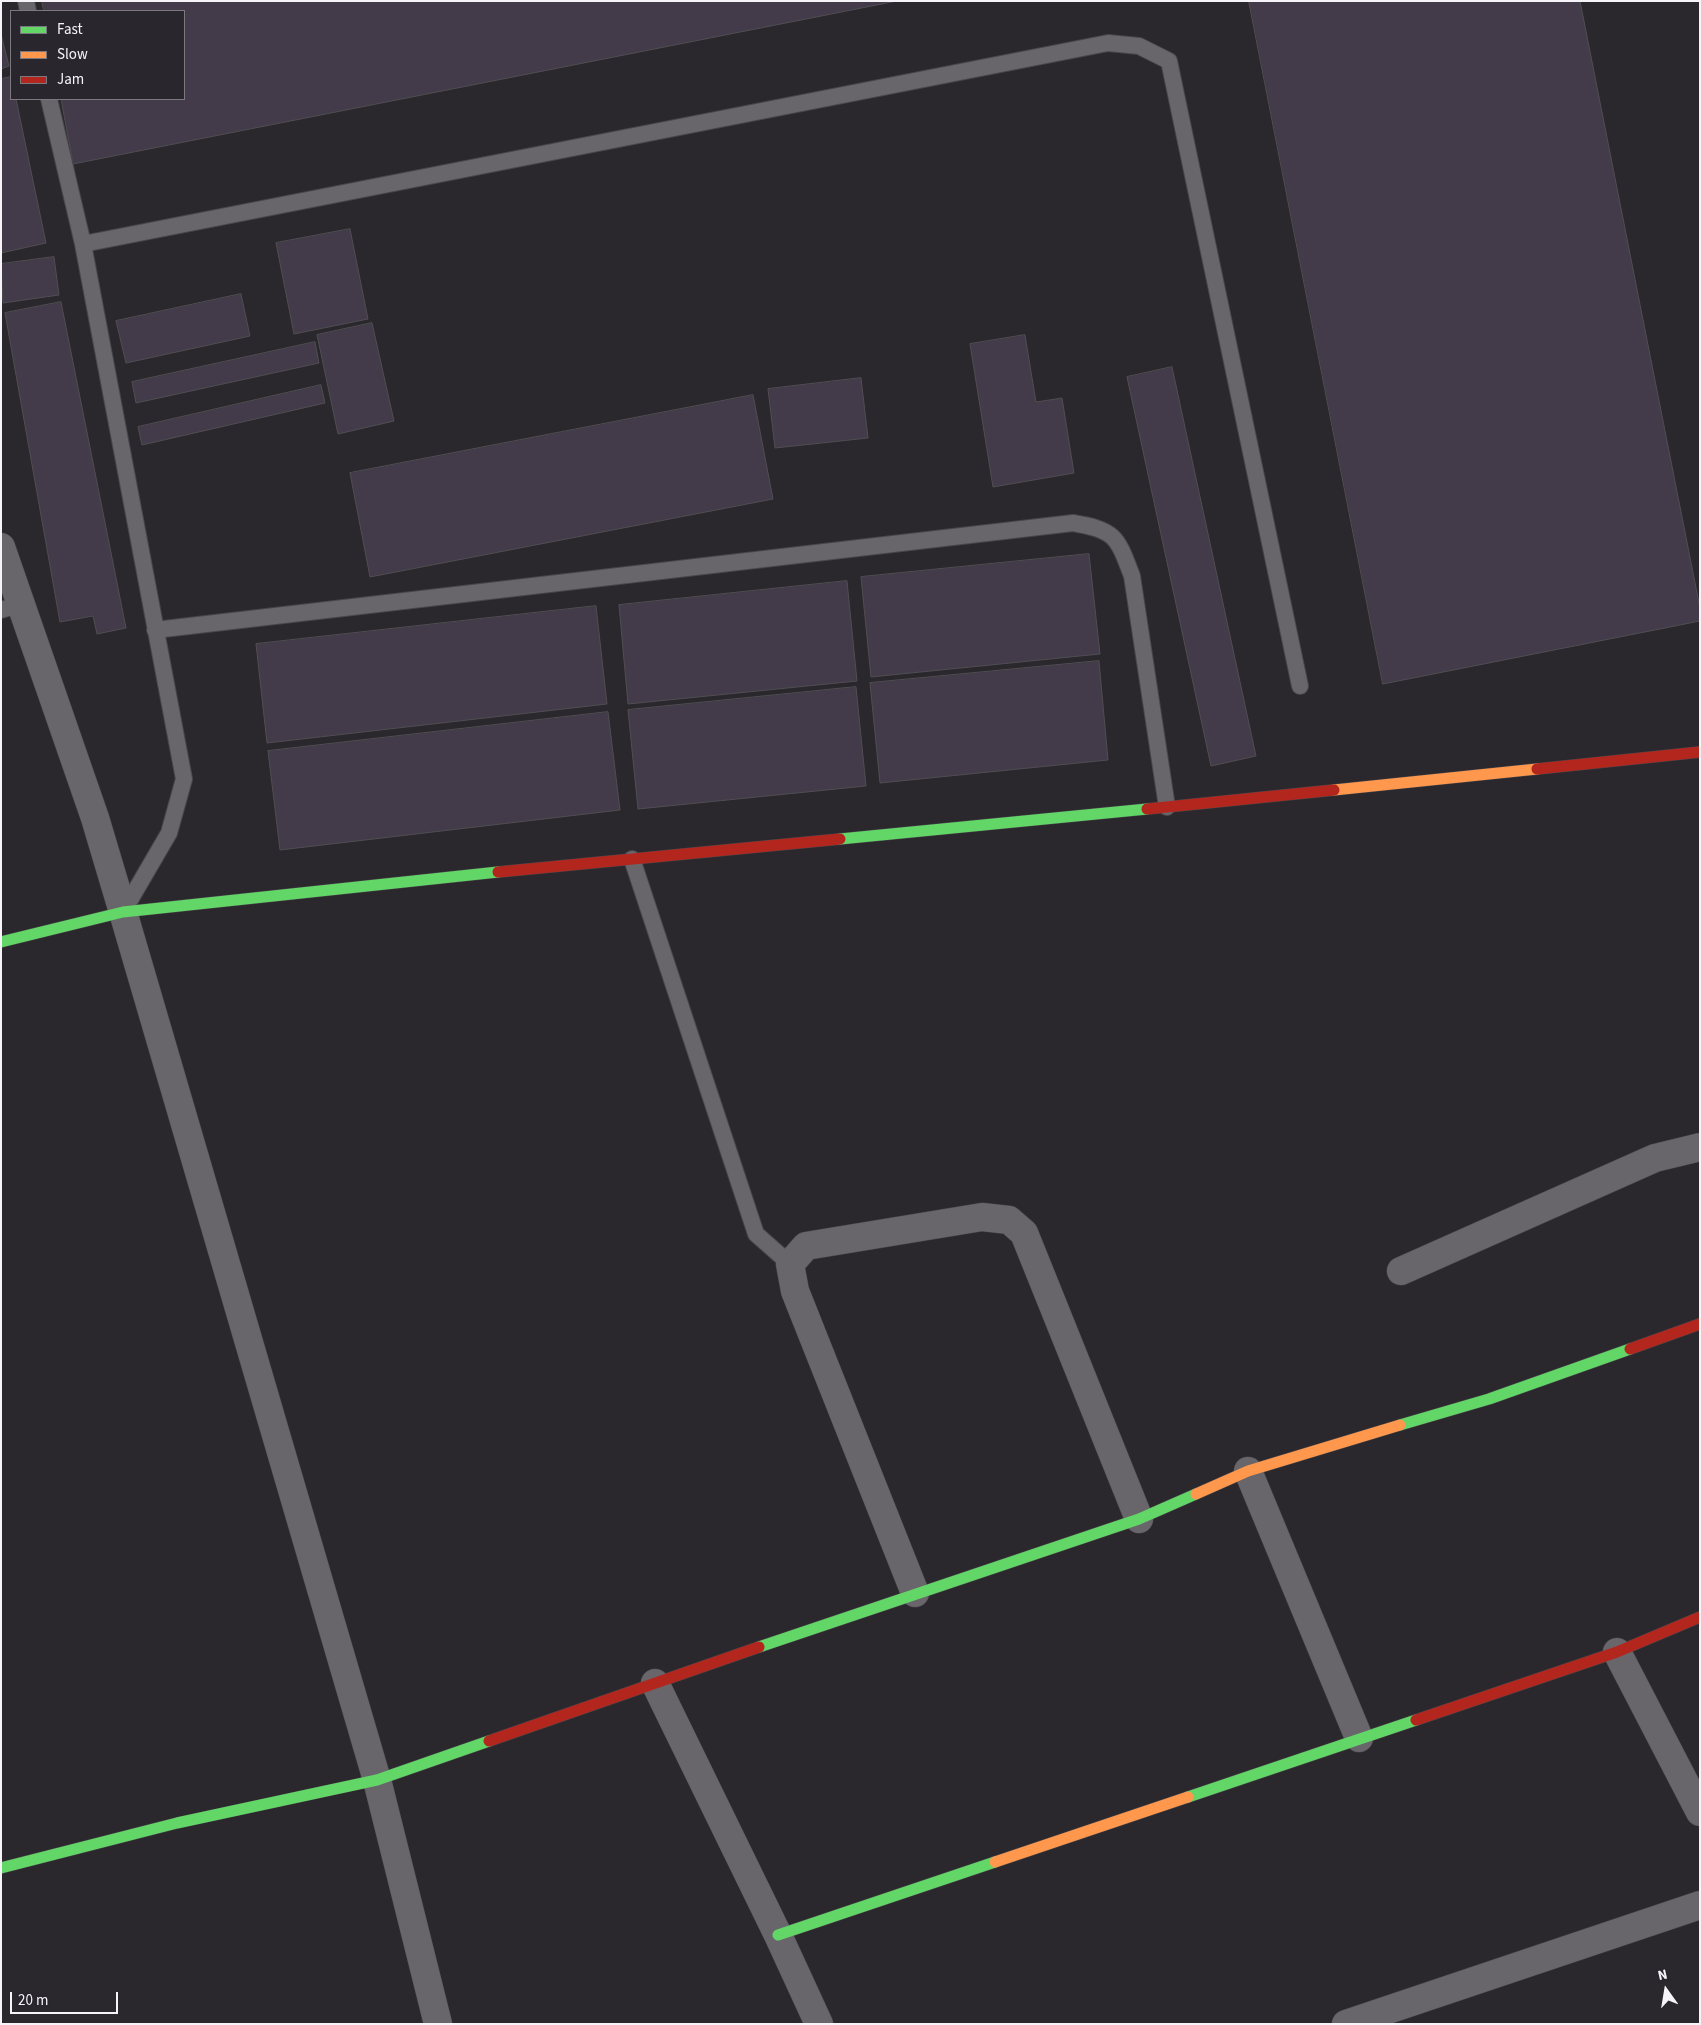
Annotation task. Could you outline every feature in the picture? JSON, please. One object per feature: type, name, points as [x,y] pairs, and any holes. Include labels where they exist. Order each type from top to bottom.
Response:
[{"type":"street","points":[[1,547],[11,607],[95,818],[123,912],[377,1780],[438,2024]]},
{"type":"street","points":[[1,942],[123,912],[374,884],[1166,807],[1700,752]]},
{"type":"street","points":[[1401,1272],[1655,1158],[1700,1147]]},
{"type":"street","points":[[915,1593],[795,1291],[790,1264],[806,1246],[982,1217],[1009,1220],[1024,1233],[1139,1519]]},
{"type":"street","points":[[1,1868],[177,1823],[377,1780],[915,1593],[1139,1519],[1248,1471],[1489,1399],[1700,1324]]},
{"type":"street","points":[[1248,1471],[1359,1738]]},
{"type":"street","points":[[778,1935],[1617,1652],[1700,1617]]},
{"type":"street","points":[[1617,1652],[1700,1812]]},
{"type":"street","points":[[654,1683],[778,1935],[819,2024]]},
{"type":"street","points":[[1346,2024],[1700,1905]]},
{"type":"lane","points":[[83,244],[1108,43],[1140,46],[1169,61],[1300,686]]},
{"type":"lane","points":[[49,100],[83,244],[184,779],[169,833],[123,912]]},
{"type":"lane","points":[[155,630],[1072,523],[1098,527],[1118,542],[1132,576],[1166,807]]},
{"type":"lane","points":[[632,859],[756,1234],[790,1264]]},
{"type":"building","points":[[42,1],[897,1],[73,164],[61,100],[185,100],[185,10],[44,10]]},
{"type":"building","points":[[1249,1],[1580,1],[1700,608],[1700,621],[1383,684]]},
{"type":"building","points":[[1,34],[9,66],[1,69]]},
{"type":"building","points":[[10,77],[10,100],[16,100],[46,243],[1,253],[1,79]]},
{"type":"building","points":[[350,229],[368,319],[294,334],[276,243]]},
{"type":"building","points":[[54,257],[59,295],[3,303],[1,264]]},
{"type":"building","points":[[241,294],[250,336],[126,363],[116,321]]},
{"type":"building","points":[[61,302],[126,628],[97,634],[93,616],[60,622],[5,313]]},
{"type":"building","points":[[372,323],[394,421],[338,434],[317,335]]},
{"type":"building","points":[[1025,335],[1036,402],[1062,398],[1074,473],[993,487],[970,344]]},
{"type":"building","points":[[315,342],[319,363],[136,403],[132,382]]},
{"type":"building","points":[[1172,367],[1256,756],[1211,766],[1127,377]]},
{"type":"building","points":[[861,378],[868,438],[775,448],[768,389]]},
{"type":"building","points":[[321,385],[325,403],[142,445],[138,427]]},
{"type":"building","points":[[753,395],[773,499],[370,577],[350,473]]},
{"type":"building","points":[[1089,554],[1100,654],[871,677],[861,577]]},
{"type":"building","points":[[847,581],[857,681],[628,704],[619,605]]},
{"type":"building","points":[[596,606],[607,704],[267,743],[256,644]]},
{"type":"building","points":[[1099,661],[1108,760],[880,783],[870,683]]},
{"type":"building","points":[[856,687],[866,786],[638,809],[628,710]]},
{"type":"building","points":[[608,712],[620,810],[280,850],[268,751]]},
{"type":"traffic: fast","points":[[840,839],[1147,809]]},
{"type":"traffic: fast","points":[[1,942],[123,912],[498,872]]},
{"type":"traffic: fast","points":[[1400,1425],[1489,1399],[1630,1349]]},
{"type":"traffic: fast","points":[[759,1647],[1139,1519],[1196,1494]]},
{"type":"traffic: fast","points":[[1188,1797],[1416,1720]]},
{"type":"traffic: fast","points":[[1,1868],[177,1823],[377,1780],[489,1741]]},
{"type":"traffic: fast","points":[[778,1935],[995,1862]]},
{"type":"traffic: slow","points":[[1334,790],[1537,769]]},
{"type":"traffic: slow","points":[[1196,1494],[1248,1471],[1400,1425]]},
{"type":"traffic: slow","points":[[995,1862],[1188,1797]]},
{"type":"traffic: jam","points":[[1537,769],[1700,752]]},
{"type":"traffic: jam","points":[[1147,809],[1334,790]]},
{"type":"traffic: jam","points":[[498,872],[840,839]]},
{"type":"traffic: jam","points":[[1630,1349],[1700,1324]]},
{"type":"traffic: jam","points":[[1416,1720],[1617,1652],[1700,1617]]},
{"type":"traffic: jam","points":[[489,1741],[759,1647]]}]
